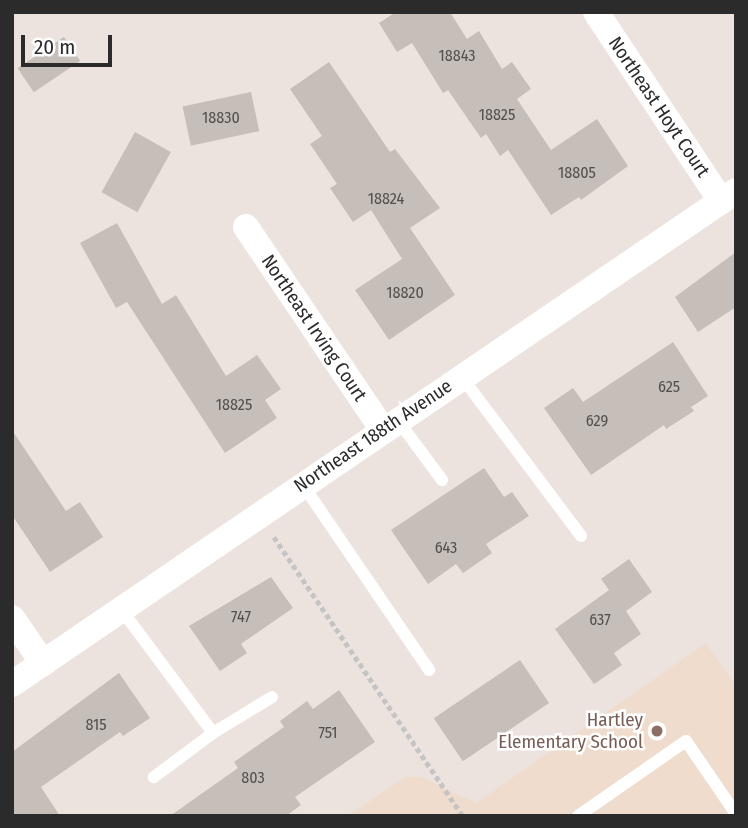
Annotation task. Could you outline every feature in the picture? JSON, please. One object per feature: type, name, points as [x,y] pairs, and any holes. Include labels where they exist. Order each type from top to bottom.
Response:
[{"type":"street","name":"Northeast Hoyt Court","points":[[596,12],[729,196]]},
{"type":"street","name":"Northeast 188th Avenue","points":[[12,684],[390,424],[729,196]]},
{"type":"street","name":"Northeast Irving Court","points":[[246,227],[390,424]]},
{"type":"street","points":[[12,618],[43,663]]},
{"type":"lane","points":[[461,376],[581,536]]},
{"type":"lane","points":[[390,424],[442,480]]},
{"type":"lane","points":[[303,484],[429,670]]},
{"type":"lane","points":[[121,609],[213,733]]},
{"type":"lane","points":[[154,777],[213,733],[272,697]]},
{"type":"lane","points":[[578,816],[686,741],[736,814]]},
{"type":"path","points":[[274,536],[463,816]]},
{"type":"shaded area","name":"Hartley Elementary School","points":[[706,643],[736,686],[736,816],[348,816],[405,777],[422,777],[476,803]]},
{"type":"building","points":[[396,12],[450,12],[467,39],[479,31],[502,69],[512,62],[531,89],[517,99],[551,150],[597,119],[628,166],[581,200],[579,197],[551,215],[508,150],[500,156],[486,134],[481,138],[448,90],[443,93],[412,43],[397,52],[379,23]]},
{"type":"building","points":[[64,37],[80,61],[34,92],[18,68]]},
{"type":"building","points":[[329,62],[390,152],[395,149],[440,208],[410,228],[455,295],[389,340],[355,290],[402,259],[371,210],[353,222],[330,188],[337,184],[310,144],[322,136],[290,89]]},
{"type":"building","points":[[251,92],[259,131],[191,146],[183,107]]},
{"type":"building","points":[[135,132],[171,152],[137,212],[102,192]]},
{"type":"building","points":[[117,223],[162,304],[176,295],[226,376],[257,355],[281,389],[265,400],[277,418],[225,453],[127,302],[116,308],[80,243]]},
{"type":"building","points":[[736,252],[736,307],[698,332],[675,297]]},
{"type":"building","points":[[673,342],[708,396],[691,407],[694,411],[666,429],[664,425],[591,475],[544,408],[573,388],[583,402]]},
{"type":"building","points":[[12,430],[66,511],[80,502],[103,537],[50,572],[12,515]]},
{"type":"building","points":[[484,468],[504,497],[512,492],[529,516],[486,544],[492,553],[463,573],[456,564],[428,584],[391,530]]},
{"type":"building","points":[[629,559],[652,592],[626,611],[641,634],[614,653],[622,665],[594,684],[555,629],[609,590],[601,579]]},
{"type":"building","points":[[271,577],[293,608],[241,644],[247,653],[220,671],[189,626]]},
{"type":"building","points":[[520,660],[549,703],[463,761],[434,718]]},
{"type":"building","points":[[119,673],[150,718],[123,736],[120,732],[41,787],[60,816],[12,816],[12,752]]},
{"type":"building","points":[[339,690],[375,742],[295,797],[301,805],[286,816],[170,816],[238,768],[234,762],[284,727],[280,721],[307,701],[313,709]]},
{"type":"place","name":"Hartley Elementary School","points":[[657,731]]}]
